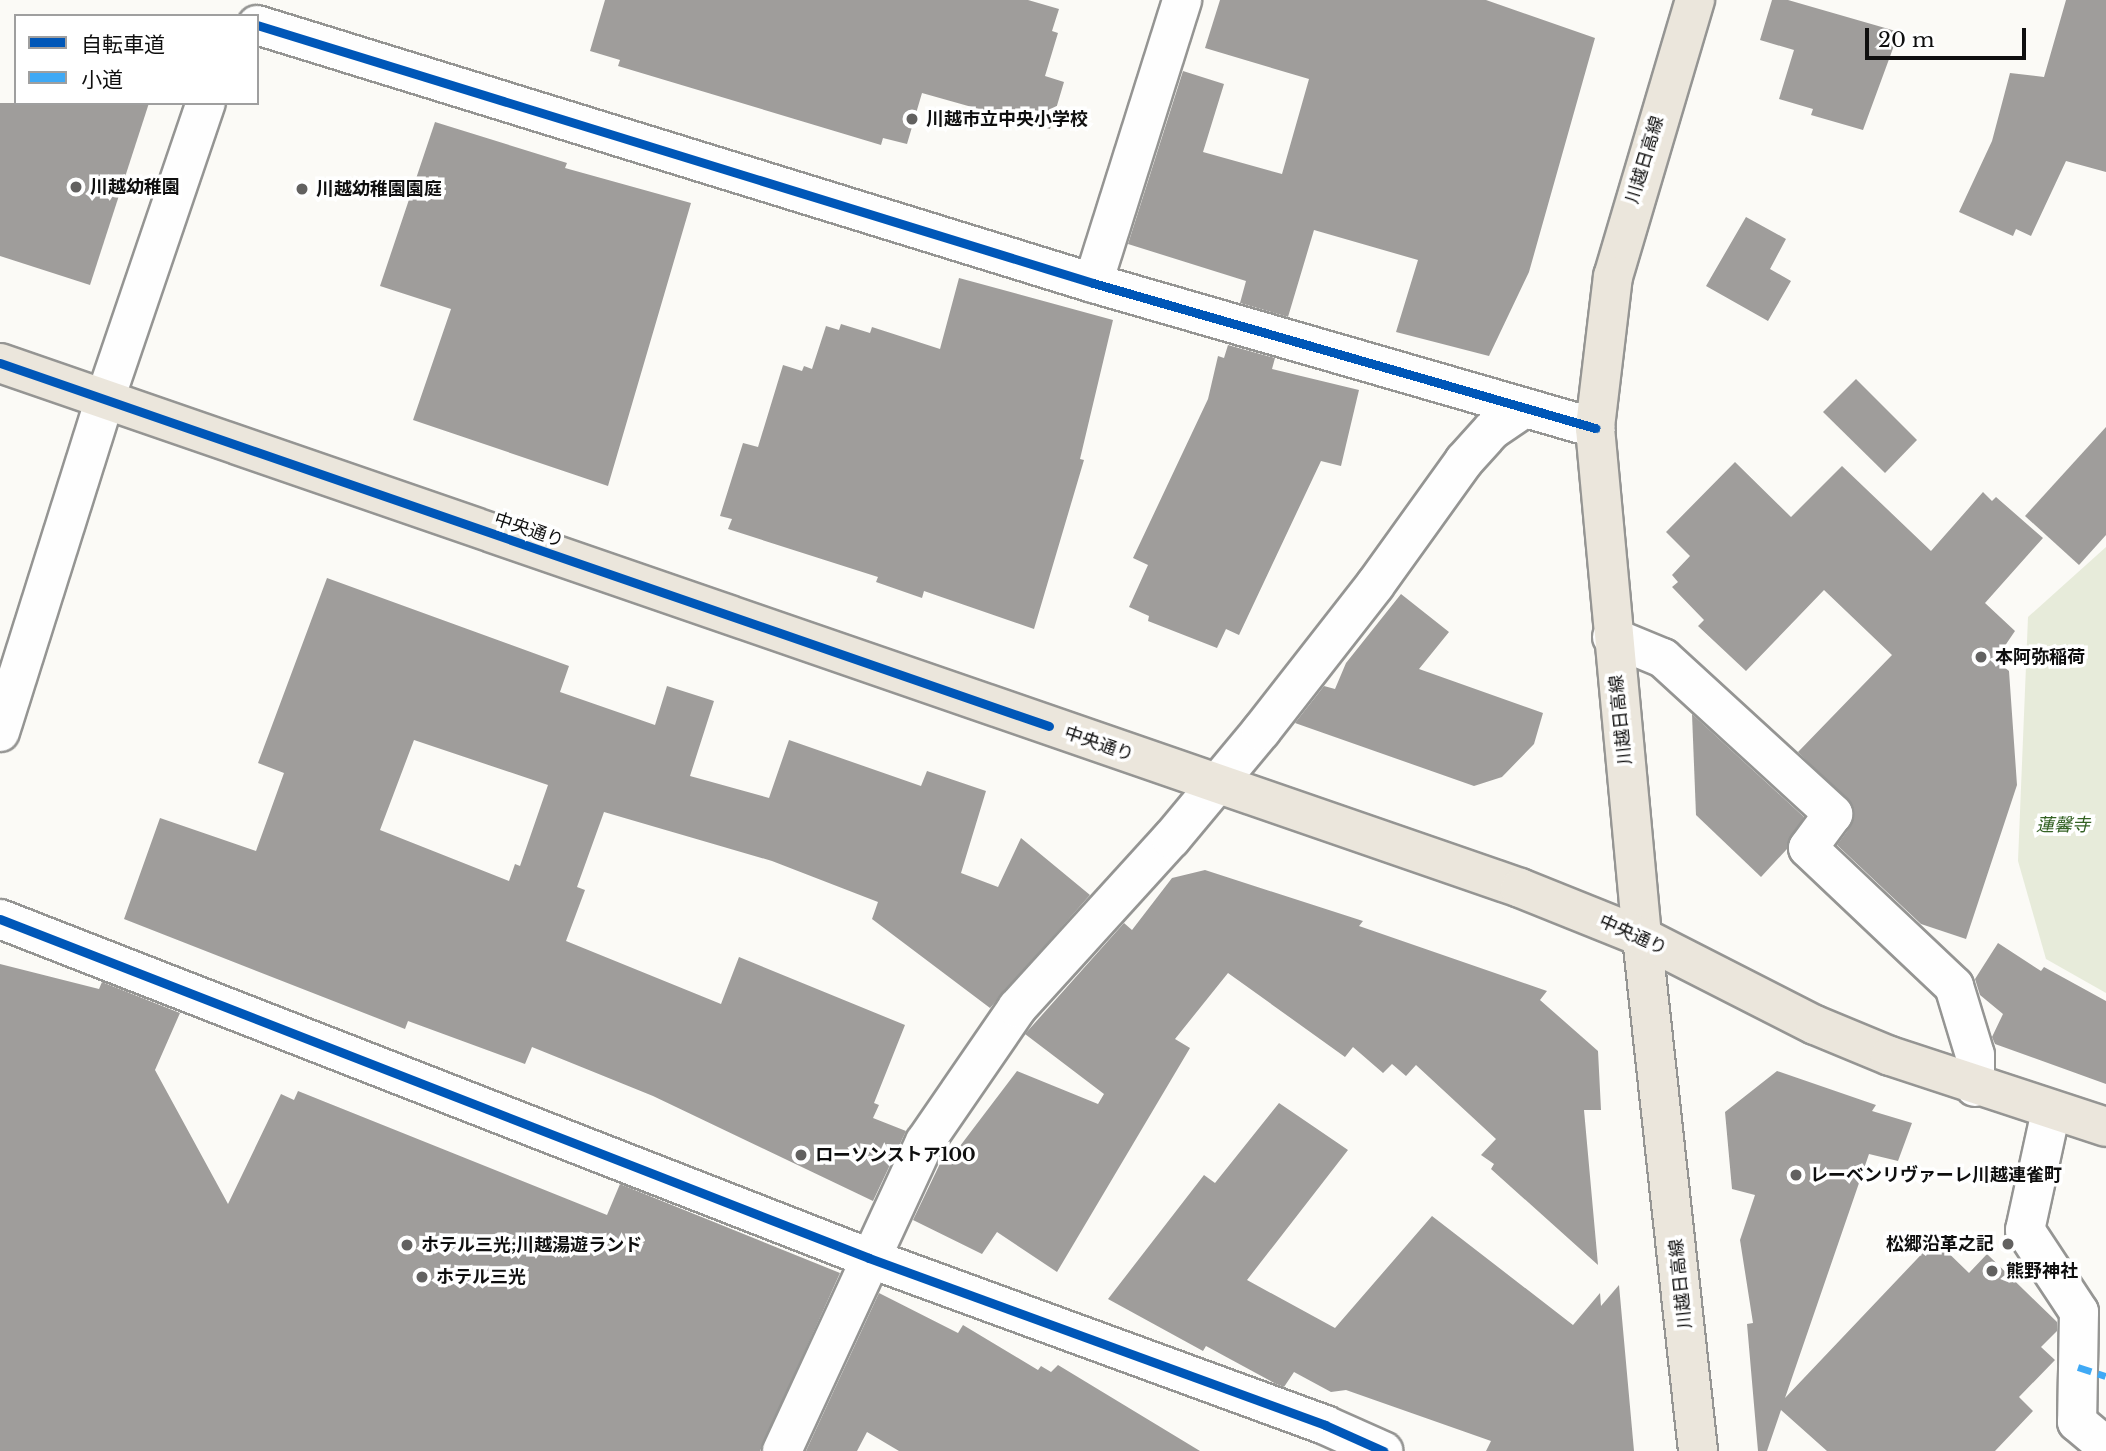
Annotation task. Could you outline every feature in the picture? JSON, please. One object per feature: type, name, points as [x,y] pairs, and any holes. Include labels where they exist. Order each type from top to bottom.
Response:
[{"type":"main road","name":"川越日高線","points":[[1695,0],[1613,276],[1595,428],[1612,637],[1642,937],[1698,1451]]},
{"type":"main road","name":"中央通り","points":[[0,363],[1520,888],[1642,937],[1815,1025],[1975,1087],[2106,1127]]},
{"type":"street","points":[[1093,283],[1182,0]]},
{"type":"street","points":[[259,26],[1093,283],[1522,410],[1595,428]]},
{"type":"street","points":[[0,732],[105,399],[205,105]]},
{"type":"street","points":[[782,1451],[869,1258],[925,1142],[1017,1008],[1217,785],[1376,585],[1464,461],[1492,430],[1522,410]]},
{"type":"street","points":[[1612,637],[1663,658],[1833,814],[1808,848],[1954,986],[1975,1055],[1975,1087]]},
{"type":"street","points":[[0,919],[869,1258],[1325,1424],[1383,1451]]},
{"type":"street","points":[[2051,1111],[2025,1230],[2079,1312],[2077,1422],[2106,1446]]},
{"type":"green space","name":"蓮馨寺","points":[[2106,547],[2106,993],[2046,959],[2018,861],[2028,617]]},
{"type":"building","points":[[605,0],[1028,0],[1059,9],[1052,31],[1058,33],[1045,76],[1064,82],[1050,129],[922,93],[907,144],[883,138],[881,145],[618,66],[620,60],[590,51]]},
{"type":"building","points":[[1220,0],[1486,0],[1595,38],[1529,272],[1489,356],[1396,332],[1418,260],[1314,230],[1288,317],[1240,303],[1246,281],[1128,244],[1183,71],[1224,84],[1203,152],[1282,174],[1309,79],[1205,48]]},
{"type":"building","points":[[1772,0],[1788,0],[1899,32],[1863,130],[1811,115],[1813,109],[1779,99],[1794,50],[1760,40]]},
{"type":"building","points":[[2066,0],[2106,0],[2106,172],[2066,161],[2031,236],[2016,229],[2013,236],[1959,212],[1992,141],[2010,73],[2044,77]]},
{"type":"building","name":"川越幼稚園","points":[[0,103],[148,105],[90,285],[0,256]]},
{"type":"building","points":[[435,122],[567,163],[565,168],[691,203],[608,486],[413,420],[451,309],[380,286]]},
{"type":"building","points":[[1746,217],[1786,239],[1770,269],[1791,281],[1768,321],[1706,286]]},
{"type":"building","points":[[959,278],[1113,320],[1080,459],[1084,460],[1034,629],[924,591],[922,598],[876,582],[878,577],[728,529],[732,519],[720,516],[743,443],[758,447],[783,365],[802,371],[804,366],[812,369],[826,326],[839,330],[841,324],[870,333],[872,327],[940,349]]},
{"type":"building","points":[[1228,345],[1275,358],[1272,369],[1359,390],[1341,466],[1321,461],[1239,635],[1226,629],[1217,648],[1148,621],[1149,616],[1129,607],[1148,565],[1133,558],[1208,399],[1218,356],[1224,358]]},
{"type":"building","points":[[1856,379],[1917,440],[1885,473],[1823,412]]},
{"type":"building","points":[[2106,427],[2106,535],[2079,565],[2025,516]]},
{"type":"building","points":[[1735,462],[1791,517],[1842,466],[1931,551],[1983,492],[1992,501],[1996,497],[2043,538],[1985,603],[2015,631],[1998,656],[1999,663],[2009,671],[2017,785],[1966,939],[1921,924],[1837,845],[1851,826],[1853,806],[1798,752],[1892,655],[1824,590],[1746,671],[1698,626],[1704,620],[1672,587],[1678,582],[1672,575],[1690,556],[1666,532]]},
{"type":"building","points":[[327,578],[569,666],[560,692],[655,725],[667,686],[714,701],[690,776],[769,798],[789,740],[921,786],[927,771],[986,791],[961,873],[998,887],[1021,838],[1090,895],[990,1008],[872,919],[878,902],[772,861],[604,812],[577,887],[585,890],[566,941],[721,1004],[739,957],[905,1025],[874,1103],[879,1105],[873,1118],[906,1131],[873,1201],[653,1096],[532,1047],[525,1064],[408,1021],[405,1029],[124,919],[160,818],[256,851],[284,773],[258,763]],"holes":[[[414,740],[548,785],[520,866],[515,864],[509,881],[380,830]]]},
{"type":"building","points":[[1401,594],[1449,632],[1419,669],[1543,713],[1534,744],[1502,777],[1474,786],[1295,723],[1324,686],[1335,689],[1346,663]]},
{"type":"building","points":[[1692,714],[1804,817],[1787,849],[1761,877],[1696,815]]},
{"type":"building","points":[[1205,870],[1363,921],[1359,926],[1547,991],[1540,1000],[1598,1051],[1601,1110],[1584,1110],[1598,1265],[1491,1169],[1494,1164],[1481,1155],[1496,1139],[1416,1065],[1406,1076],[1392,1064],[1383,1073],[1353,1047],[1345,1057],[1228,973],[1175,1039],[1190,1048],[1057,1272],[997,1232],[982,1254],[913,1220],[948,1147],[957,1150],[1017,1071],[1098,1104],[1104,1094],[1025,1034],[1124,923],[1132,930],[1172,878]]},
{"type":"building","points":[[1998,943],[2041,971],[2044,967],[2106,1001],[2106,1084],[1995,1044],[1992,1037],[2003,1014],[1980,995],[1975,979]]},
{"type":"building","points":[[0,964],[99,989],[102,982],[180,1013],[155,1070],[228,1204],[281,1094],[294,1100],[298,1091],[607,1215],[620,1184],[840,1273],[760,1451],[0,1451]]},
{"type":"building","points":[[1777,1071],[1876,1105],[1872,1111],[1912,1123],[1898,1161],[1869,1154],[1785,1398],[1935,1240],[1969,1273],[1987,1254],[2057,1322],[2057,1331],[2041,1347],[2055,1360],[2019,1397],[2033,1411],[1995,1451],[1827,1451],[1781,1410],[1767,1451],[1758,1451],[1747,1324],[1753,1323],[1740,1240],[1755,1195],[1732,1189],[1725,1112]]},
{"type":"building","points":[[1279,1103],[1348,1150],[1247,1280],[1335,1328],[1432,1216],[1573,1325],[1600,1293],[1601,1306],[1619,1285],[1634,1451],[1486,1451],[1491,1441],[1346,1390],[1331,1392],[1294,1372],[1284,1387],[1276,1384],[1206,1346],[1203,1351],[1108,1299],[1204,1175],[1215,1183]]},
{"type":"building","points":[[879,1293],[958,1333],[963,1325],[1038,1370],[1041,1366],[1051,1372],[1058,1365],[1200,1451],[899,1451],[867,1432],[857,1451],[806,1451]]},
{"type":"marked path","points":[[2078,1367],[2106,1376]]},
{"type":"cycle path","points":[[259,26],[1093,283],[1595,428]]},
{"type":"cycle path","points":[[0,363],[1049,726]]},
{"type":"cycle path","points":[[0,919],[869,1258],[1325,1425],[1383,1451]]},
{"type":"place","name":"川越市立中央小学校","points":[[912,119]]},
{"type":"place","name":"川越幼稚園","points":[[76,187]]},
{"type":"place","name":"川越幼稚園園庭","points":[[302,189]]},
{"type":"place","name":"本阿弥稲荷","points":[[1981,657]]},
{"type":"place","name":"ローソンストア100","points":[[801,1155]]},
{"type":"place","name":"レーベンリヴァーレ川越連雀町","points":[[1796,1175]]},
{"type":"place","name":"松郷沿革之記","points":[[2008,1244]]},
{"type":"place","name":"ホテル三光;川越湯遊ランド","points":[[407,1245]]},
{"type":"place","name":"熊野神社","points":[[1992,1271]]},
{"type":"place","name":"ホテル三光","points":[[422,1277]]}]
